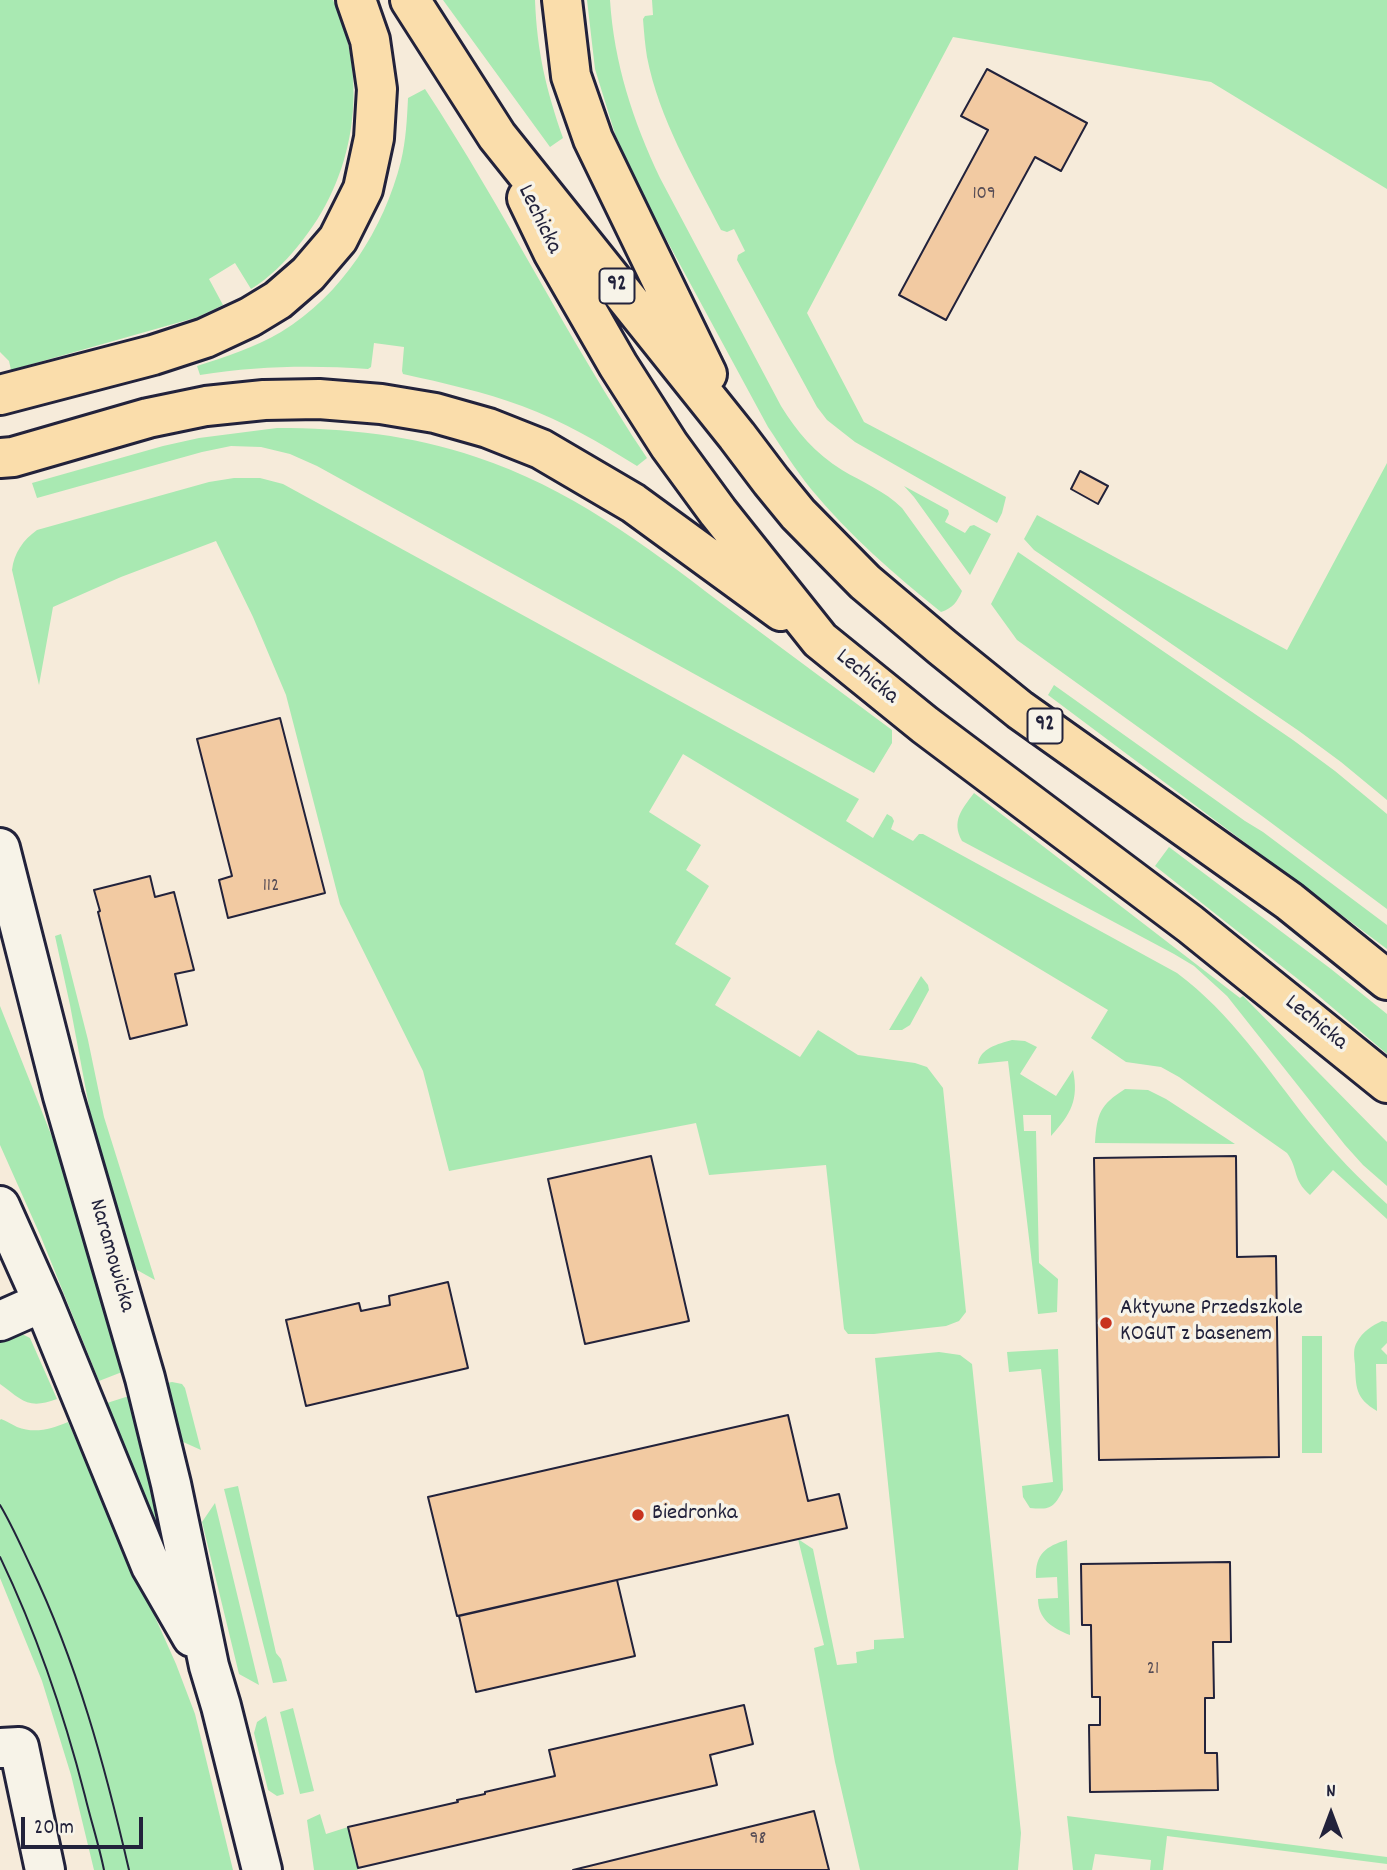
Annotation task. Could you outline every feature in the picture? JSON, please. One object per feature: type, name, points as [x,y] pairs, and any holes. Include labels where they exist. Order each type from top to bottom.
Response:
[{"type":"main road","points":[[0,395],[153,355],[205,338],[250,317],[278,300],[308,274],[338,239],[363,189],[374,138],[377,89],[370,40],[356,0]]},
{"type":"main road","name":"Lechicka","points":[[410,0],[497,136],[798,514],[865,582],[1020,710],[1289,901],[1387,980]]},
{"type":"main road","points":[[562,0],[571,76],[593,139],[737,436]]},
{"type":"main road","name":"Lechicka","points":[[497,136],[553,252],[618,365],[662,434],[718,512],[820,640],[925,725],[1190,924],[1387,1083]]},
{"type":"main road","points":[[0,458],[13,457],[159,415],[206,406],[264,400],[319,399],[381,404],[435,413],[488,428],[541,449],[633,503],[820,640]]},
{"type":"street","name":"Naramowicka","points":[[0,848],[63,1096],[145,1378],[171,1484],[209,1666],[262,1870]]},
{"type":"street","name":"Naramowicka","points":[[0,1206],[43,1302],[151,1566],[209,1666]]},
{"type":"street","points":[[0,1321],[43,1302]]},
{"type":"street","points":[[0,1748],[19,1747],[45,1870]]},
{"type":"green space","points":[[0,0],[333,0],[345,31],[352,63],[354,95],[351,128],[333,191],[293,252],[251,289],[235,263],[209,279],[223,305],[198,317],[11,370],[9,361],[0,352]]},
{"type":"green space","points":[[443,0],[535,0],[543,70],[563,138],[550,147]]},
{"type":"green space","points":[[587,0],[610,0],[620,69],[650,157],[781,406],[800,433],[823,456],[902,508],[962,591],[949,609],[941,612],[857,538],[811,489],[768,427],[645,200],[615,134],[595,69]]},
{"type":"green space","points":[[652,0],[1387,0],[1387,189],[1211,82],[953,37],[807,313],[864,422],[1006,497],[997,523],[855,442],[827,420],[817,407],[737,260],[738,255],[745,251],[734,229],[727,232],[721,230],[668,124],[652,80],[647,57],[643,19],[653,15]]},
{"type":"green space","points":[[425,89],[647,458],[637,466],[581,433],[537,412],[478,392],[403,374],[404,347],[374,343],[371,367],[368,369],[284,367],[200,375],[197,366],[240,351],[281,332],[303,317],[341,280],[372,235],[384,211],[401,161],[408,98]]},
{"type":"green space","points":[[277,428],[353,431],[427,443],[476,457],[542,484],[574,501],[664,560],[892,730],[892,743],[874,773],[317,466],[290,454],[261,447],[231,446],[37,498],[32,483],[163,446],[199,438]]},
{"type":"green space","points":[[1387,463],[1387,800],[1299,731],[1034,550],[1024,539],[1037,515],[1287,650]]},
{"type":"green space","points":[[260,478],[283,484],[859,799],[846,821],[873,838],[887,814],[894,821],[891,829],[913,841],[919,834],[923,834],[1177,973],[1232,1024],[1327,1144],[1387,1204],[1387,1219],[1333,1170],[1310,1195],[1300,1184],[1287,1153],[1179,1077],[1161,1067],[1126,1062],[1091,1038],[1108,1010],[683,754],[649,812],[701,845],[686,870],[709,886],[675,944],[731,978],[715,1005],[800,1057],[818,1030],[858,1055],[927,1067],[943,1088],[966,1312],[959,1321],[946,1326],[874,1334],[848,1334],[844,1329],[826,1165],[709,1175],[696,1123],[449,1171],[423,1071],[340,904],[286,695],[253,617],[216,541],[121,577],[53,607],[39,685],[12,570],[17,553],[27,538],[37,530],[209,482]]},
{"type":"green space","points":[[904,486],[948,510],[945,522],[965,533],[974,525],[991,534],[970,575],[914,497]]},
{"type":"green space","points":[[1018,552],[1293,740],[1387,814],[1387,909],[1017,640],[991,604]]},
{"type":"green space","points":[[1054,685],[1263,832],[1387,925],[1387,949],[1048,695]]},
{"type":"green space","points":[[974,793],[1240,998],[1243,996],[1387,1142],[1387,1186],[1345,1145],[1227,996],[1194,966],[962,841],[958,827],[959,816]]},
{"type":"green space","points":[[1169,847],[1387,1014],[1387,1054],[1313,991],[1155,866]]},
{"type":"green space","points":[[61,934],[104,1117],[155,1280],[137,1270],[131,1262],[91,1117],[55,936]]},
{"type":"green space","points":[[921,976],[929,990],[910,1025],[902,1030],[889,1030]]},
{"type":"green space","points":[[0,1006],[56,1147],[122,1372],[99,1381],[41,1237],[0,1145]]},
{"type":"green space","points":[[1012,1040],[1025,1041],[1037,1047],[1020,1074],[1056,1096],[1073,1070],[1075,1081],[1072,1106],[1051,1136],[1051,1115],[1023,1115],[1024,1131],[1036,1131],[1039,1263],[1058,1279],[1057,1312],[1038,1314],[1008,1061],[978,1064],[986,1050]]},
{"type":"green space","points":[[1125,1089],[1148,1090],[1166,1099],[1235,1144],[1095,1143],[1101,1111]]},
{"type":"green space","points":[[1382,1321],[1387,1322],[1387,1343],[1381,1349],[1387,1355],[1387,1364],[1376,1364],[1377,1411],[1364,1401],[1358,1391],[1354,1353],[1362,1335]]},
{"type":"green space","points":[[12,1333],[30,1338],[57,1399],[39,1404],[26,1402],[0,1384],[0,1336]]},
{"type":"green space","points":[[1302,1336],[1322,1336],[1322,1453],[1302,1453]]},
{"type":"green space","points":[[1058,1349],[1063,1490],[1051,1506],[1042,1509],[1030,1508],[1023,1497],[1022,1486],[1053,1482],[1041,1369],[1009,1372],[1007,1352]]},
{"type":"green space","points":[[939,1352],[960,1355],[972,1364],[1021,1833],[1018,1870],[860,1870],[835,1762],[814,1648],[824,1645],[798,1539],[813,1549],[837,1665],[857,1663],[856,1652],[874,1649],[874,1640],[904,1638],[875,1358]]},
{"type":"green space","points":[[167,1383],[182,1384],[185,1388],[201,1450],[181,1441]]},
{"type":"green space","points":[[129,1396],[168,1550],[164,1551],[107,1403]]},
{"type":"green space","points":[[1,1419],[30,1430],[49,1429],[68,1422],[176,1664],[195,1714],[233,1870],[94,1870],[71,1775],[42,1681],[0,1578]]},
{"type":"green space","points":[[238,1486],[276,1653],[281,1659],[287,1681],[273,1683],[224,1489]]},
{"type":"green space","points":[[215,1503],[259,1685],[239,1674],[202,1522]]},
{"type":"green space","points":[[1067,1540],[1070,1635],[1047,1622],[1040,1612],[1038,1599],[1058,1598],[1057,1577],[1036,1578],[1037,1563],[1043,1552]]},
{"type":"green space","points":[[293,1708],[314,1791],[300,1794],[280,1712]]},
{"type":"green space","points":[[266,1716],[284,1794],[277,1796],[268,1790],[254,1733],[257,1722]]},
{"type":"green space","points":[[320,1814],[326,1834],[348,1827],[358,1870],[314,1870],[307,1820]]},
{"type":"green space","points":[[1067,1816],[1387,1857],[1387,1864],[1167,1836],[1163,1870],[1150,1870],[1151,1860],[1095,1854],[1092,1870],[1073,1870]]},
{"type":"building","points":[[987,69],[1087,123],[1061,171],[1035,157],[946,320],[899,295],[988,130],[961,116]]},
{"type":"building","points":[[1080,471],[1108,486],[1098,504],[1071,489]]},
{"type":"building","points":[[280,718],[325,893],[228,918],[219,880],[232,876],[197,739]]},
{"type":"building","points":[[150,876],[155,897],[174,892],[194,970],[175,974],[187,1025],[130,1039],[94,890]]},
{"type":"building","points":[[651,1156],[689,1321],[585,1344],[548,1179]]},
{"type":"building","points":[[1236,1156],[1237,1257],[1276,1256],[1279,1457],[1099,1460],[1094,1158]]},
{"type":"building","points":[[448,1282],[468,1368],[306,1406],[286,1320],[359,1303],[361,1311],[390,1305],[389,1296]]},
{"type":"building","name":"Biedronka","points":[[788,1415],[808,1501],[839,1494],[847,1528],[457,1616],[428,1497]]},
{"type":"building","points":[[1230,1562],[1231,1642],[1213,1642],[1214,1698],[1205,1698],[1205,1753],[1217,1753],[1218,1790],[1090,1792],[1089,1725],[1100,1725],[1100,1697],[1092,1697],[1091,1625],[1082,1625],[1081,1564]]},
{"type":"building","points":[[617,1580],[635,1656],[476,1692],[459,1616]]},
{"type":"building","points":[[744,1705],[753,1744],[710,1755],[717,1785],[358,1868],[348,1827],[555,1776],[549,1750]]},
{"type":"building","points":[[814,1811],[829,1870],[573,1870]]},
{"type":"tram line","points":[[0,1505],[47,1603],[76,1678],[100,1754],[129,1870]]},
{"type":"tram line","points":[[0,1557],[38,1645],[59,1705],[104,1870]]},
{"type":"place","name":"Aktywne Przedszkole KOGUT z basenem","points":[[1106,1323]]},
{"type":"place","name":"Biedronka","points":[[638,1515]]}]
